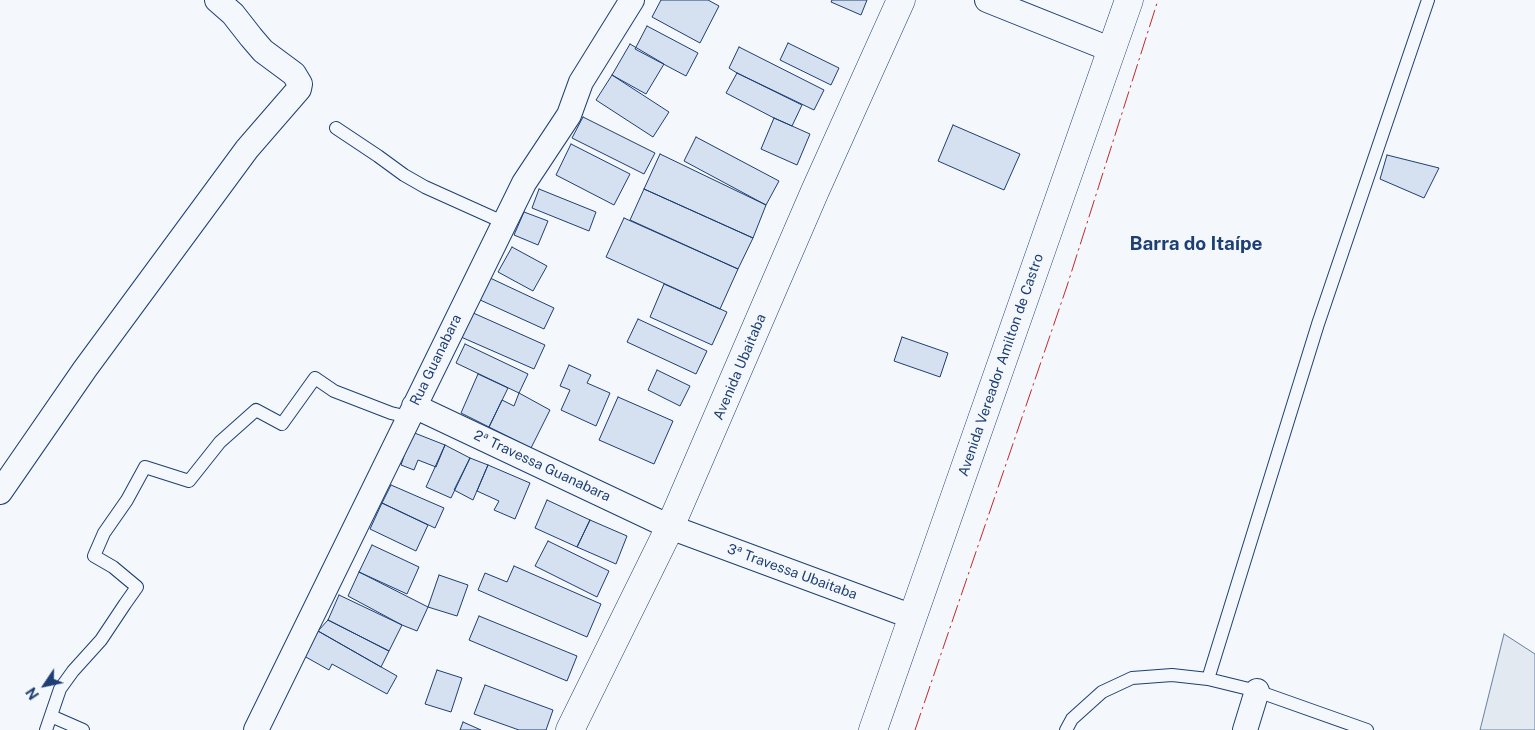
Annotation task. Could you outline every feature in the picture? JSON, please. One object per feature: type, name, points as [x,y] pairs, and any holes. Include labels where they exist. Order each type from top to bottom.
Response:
[{"type":"main road","name":"Avenida Ubaitaba","points":[[570,730],[670,528],[901,0]]},
{"type":"main road","name":"Avenida Vereador Amilton de Castro","points":[[873,730],[1129,0]]},
{"type":"street","points":[[0,492],[85,369],[247,149],[299,89],[300,84],[294,74],[263,51],[233,14],[217,0]]},
{"type":"street","name":"Rua Guanabara","points":[[256,730],[524,183],[569,115],[581,82],[632,0]]},
{"type":"street","points":[[987,0],[1112,50]]},
{"type":"street","name":"2ª Travessa Guanabara","points":[[411,412],[670,528]]},
{"type":"street","name":"3ª Travessa Ubaitaba","points":[[670,528],[913,617]]},
{"type":"street","points":[[1245,730],[1257,691]]},
{"type":"lane","points":[[1208,679],[1318,324],[1428,0]]},
{"type":"lane","points":[[336,128],[425,188],[504,223]]},
{"type":"lane","points":[[46,730],[60,689],[73,671],[101,640],[137,587],[113,567],[94,556],[104,533],[128,500],[145,467],[189,481],[220,442],[256,410],[282,424],[315,378],[334,390],[391,413],[411,412]]},
{"type":"lane","points":[[1066,730],[1072,719],[1102,692],[1132,678],[1172,675],[1208,679],[1257,691],[1367,730]]},
{"type":"lane","points":[[51,716],[83,730]]},
{"type":"shaded area","points":[[1504,634],[1535,654],[1535,730],[1480,730]]},
{"type":"building","points":[[661,0],[708,0],[719,6],[700,43],[652,17]]},
{"type":"building","points":[[832,0],[867,0],[861,15],[831,2]]},
{"type":"building","points":[[647,26],[698,53],[686,76],[635,49]]},
{"type":"building","points":[[788,43],[839,68],[831,85],[780,60]]},
{"type":"building","points":[[630,44],[664,64],[646,94],[612,75]]},
{"type":"building","points":[[739,47],[824,90],[814,110],[729,68]]},
{"type":"building","points":[[737,73],[802,105],[792,126],[726,93]]},
{"type":"building","points":[[612,75],[669,112],[653,137],[596,100]]},
{"type":"building","points":[[583,117],[655,153],[644,174],[572,138]]},
{"type":"building","points":[[774,118],[810,134],[797,165],[761,149]]},
{"type":"building","points":[[953,125],[1020,154],[1004,190],[938,161]]},
{"type":"building","points":[[696,137],[779,181],[766,205],[684,161]]},
{"type":"building","points":[[571,144],[630,174],[614,205],[556,175]]},
{"type":"building","points":[[660,154],[766,205],[753,238],[644,189]]},
{"type":"building","points":[[1387,155],[1439,168],[1424,198],[1380,179]]},
{"type":"building","points":[[539,189],[596,212],[589,231],[532,208]]},
{"type":"building","points":[[644,189],[753,238],[738,269],[630,220]]},
{"type":"building","points":[[524,212],[548,221],[538,245],[514,235]]},
{"type":"building","points":[[624,218],[738,269],[720,309],[606,257]]},
{"type":"building","points":[[512,247],[547,266],[533,291],[498,272]]},
{"type":"building","points":[[488,277],[554,308],[544,329],[478,299]]},
{"type":"building","points":[[664,284],[727,312],[712,345],[650,317]]},
{"type":"building","points":[[471,312],[545,345],[534,369],[461,337]]},
{"type":"building","points":[[638,319],[707,351],[696,374],[627,342]]},
{"type":"building","points":[[902,337],[948,353],[940,377],[894,361]]},
{"type":"building","points":[[465,344],[528,374],[519,393],[456,363]]},
{"type":"building","points":[[569,365],[591,375],[587,383],[610,393],[596,426],[561,410],[570,390],[560,386]]},
{"type":"building","points":[[657,370],[690,386],[680,406],[648,390]]},
{"type":"building","points":[[478,374],[508,388],[489,427],[461,413]]},
{"type":"building","points":[[519,393],[550,410],[531,448],[489,427],[502,400],[514,406]]},
{"type":"building","points":[[618,397],[673,421],[654,464],[599,440]]},
{"type":"building","points":[[412,432],[445,445],[436,467],[418,460],[414,470],[401,465]]},
{"type":"building","points":[[445,445],[470,458],[451,498],[426,487]]},
{"type":"building","points":[[470,458],[488,465],[473,500],[454,490]]},
{"type":"building","points":[[488,465],[530,483],[515,519],[494,510],[499,501],[477,491]]},
{"type":"building","points":[[391,485],[444,508],[435,528],[382,503]]},
{"type":"building","points":[[547,500],[590,520],[577,547],[535,528]]},
{"type":"building","points":[[382,503],[428,525],[416,551],[370,529]]},
{"type":"building","points":[[590,520],[627,536],[616,564],[577,547]]},
{"type":"building","points":[[548,541],[609,571],[597,597],[535,566]]},
{"type":"building","points":[[372,545],[419,567],[407,594],[359,572]]},
{"type":"building","points":[[514,566],[601,604],[587,637],[478,590],[485,573],[507,582]]},
{"type":"building","points":[[359,572],[428,607],[417,631],[348,596]]},
{"type":"building","points":[[439,575],[468,585],[457,616],[428,607]]},
{"type":"building","points":[[339,595],[402,625],[389,651],[328,620]]},
{"type":"building","points":[[479,616],[577,656],[567,681],[469,640]]},
{"type":"building","points":[[328,620],[389,651],[381,667],[318,631]]},
{"type":"building","points":[[318,631],[397,676],[387,694],[332,664],[329,670],[304,656]]},
{"type":"building","points":[[437,670],[462,678],[451,712],[425,704]]},
{"type":"building","points":[[485,685],[553,710],[546,730],[519,730],[474,714]]},
{"type":"building","points":[[463,722],[481,730],[460,730]]},
{"type":"power","points":[[915,730],[1067,286],[1158,0]]},
{"type":"district","name":"Barra do Itaípe","points":[[1196,244]]}]
